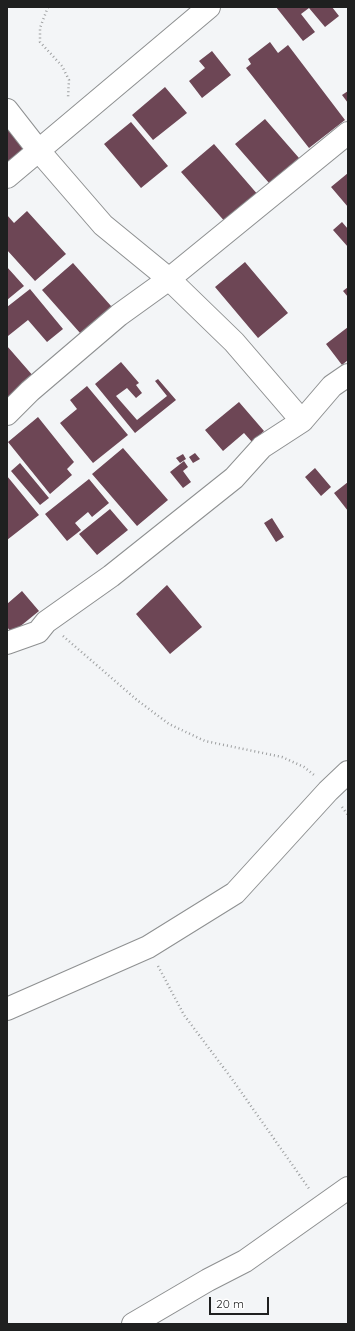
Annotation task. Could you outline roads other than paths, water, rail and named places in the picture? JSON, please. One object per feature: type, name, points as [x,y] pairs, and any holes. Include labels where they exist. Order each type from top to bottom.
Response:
[{"type":"street","points":[[7,177],[209,7]]},
{"type":"street","points":[[7,110],[38,151],[103,225],[169,279],[234,342],[302,421]]},
{"type":"street","points":[[7,414],[30,391],[119,315],[169,279],[348,133]]},
{"type":"street","points":[[7,643],[38,632],[46,622],[111,576],[234,478],[262,447],[302,421],[332,386],[348,374]]},
{"type":"street","points":[[7,1009],[148,948],[235,893],[328,791],[348,772]]},
{"type":"street","points":[[133,1324],[208,1280],[245,1261],[322,1208],[348,1188]]}]
